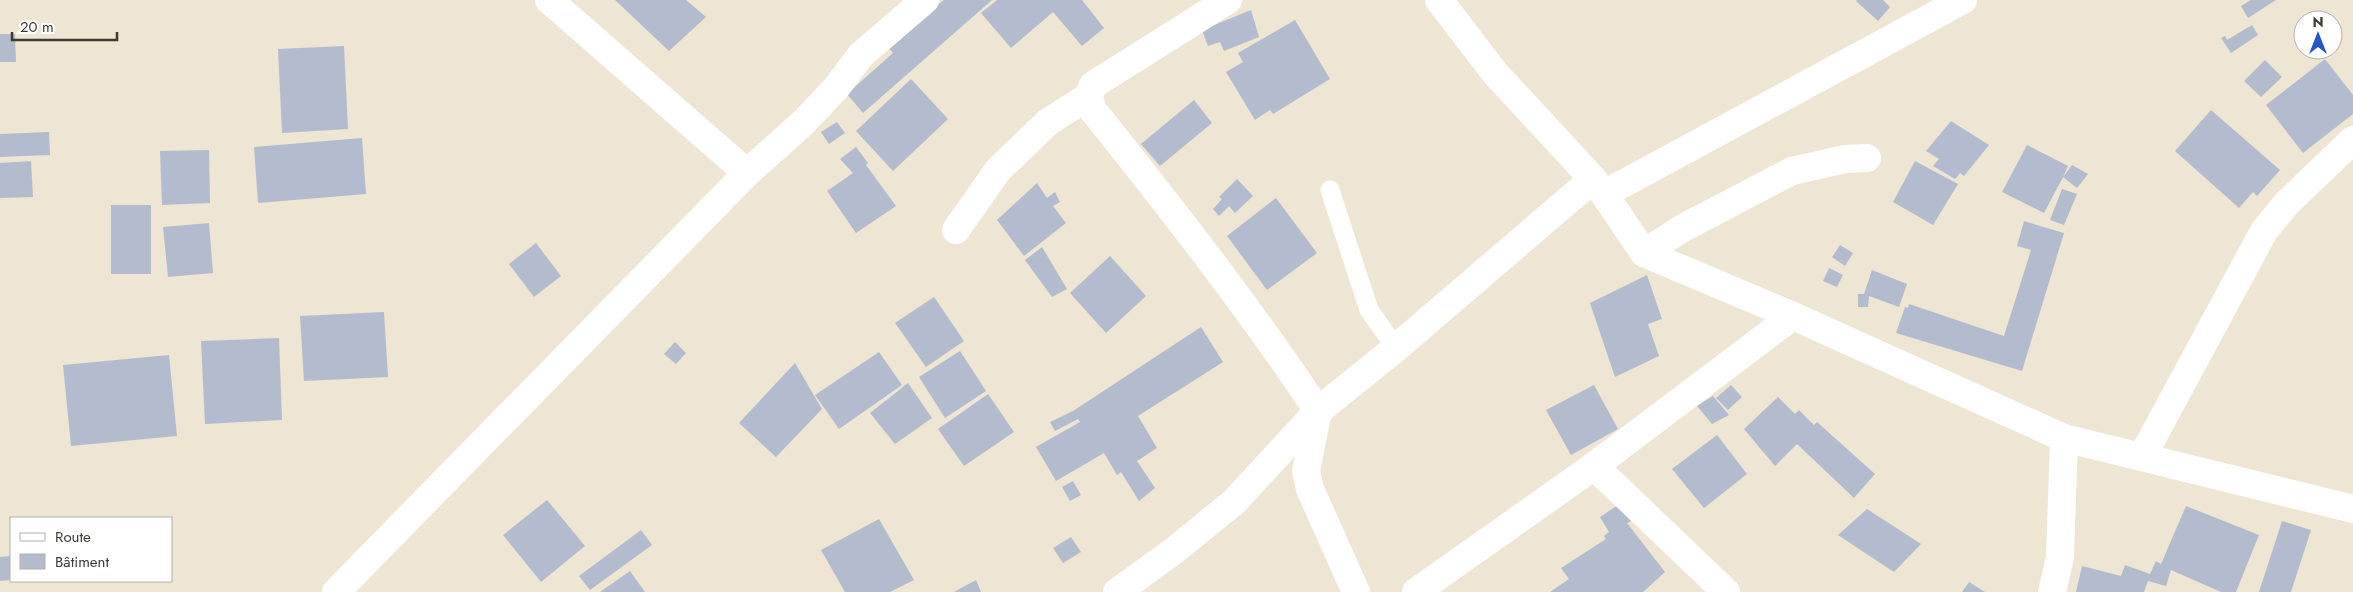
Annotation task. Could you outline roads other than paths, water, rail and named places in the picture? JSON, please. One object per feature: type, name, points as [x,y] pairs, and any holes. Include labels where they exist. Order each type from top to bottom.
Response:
[{"type":"street","points":[[549,0],[747,173]]},
{"type":"street","points":[[336,592],[747,173],[804,122],[836,88],[861,55],[925,0]]},
{"type":"street","points":[[1228,0],[1093,85],[1089,96],[1092,109],[1194,237],[1278,351],[1318,411],[1306,470],[1310,489],[1356,592]]},
{"type":"street","points":[[1440,0],[1496,73],[1598,187],[1644,253],[1793,316],[2064,438],[2353,509]]},
{"type":"street","points":[[1117,592],[1175,550],[1234,502],[1318,411],[1598,187],[1928,8],[1963,0]]},
{"type":"street","points":[[956,230],[998,170],[1048,122],[1089,96]]},
{"type":"street","points":[[2142,457],[2264,231],[2287,204],[2353,140]]},
{"type":"street","points":[[1644,253],[1683,228],[1792,171],[1845,159],[1867,158]]},
{"type":"street","points":[[1416,592],[1594,466],[1793,316]]},
{"type":"street","points":[[2052,592],[2060,557],[2064,438]]},
{"type":"street","points":[[1594,466],[1726,592]]},
{"type":"lane","points":[[1330,190],[1369,310],[1396,348]]}]
